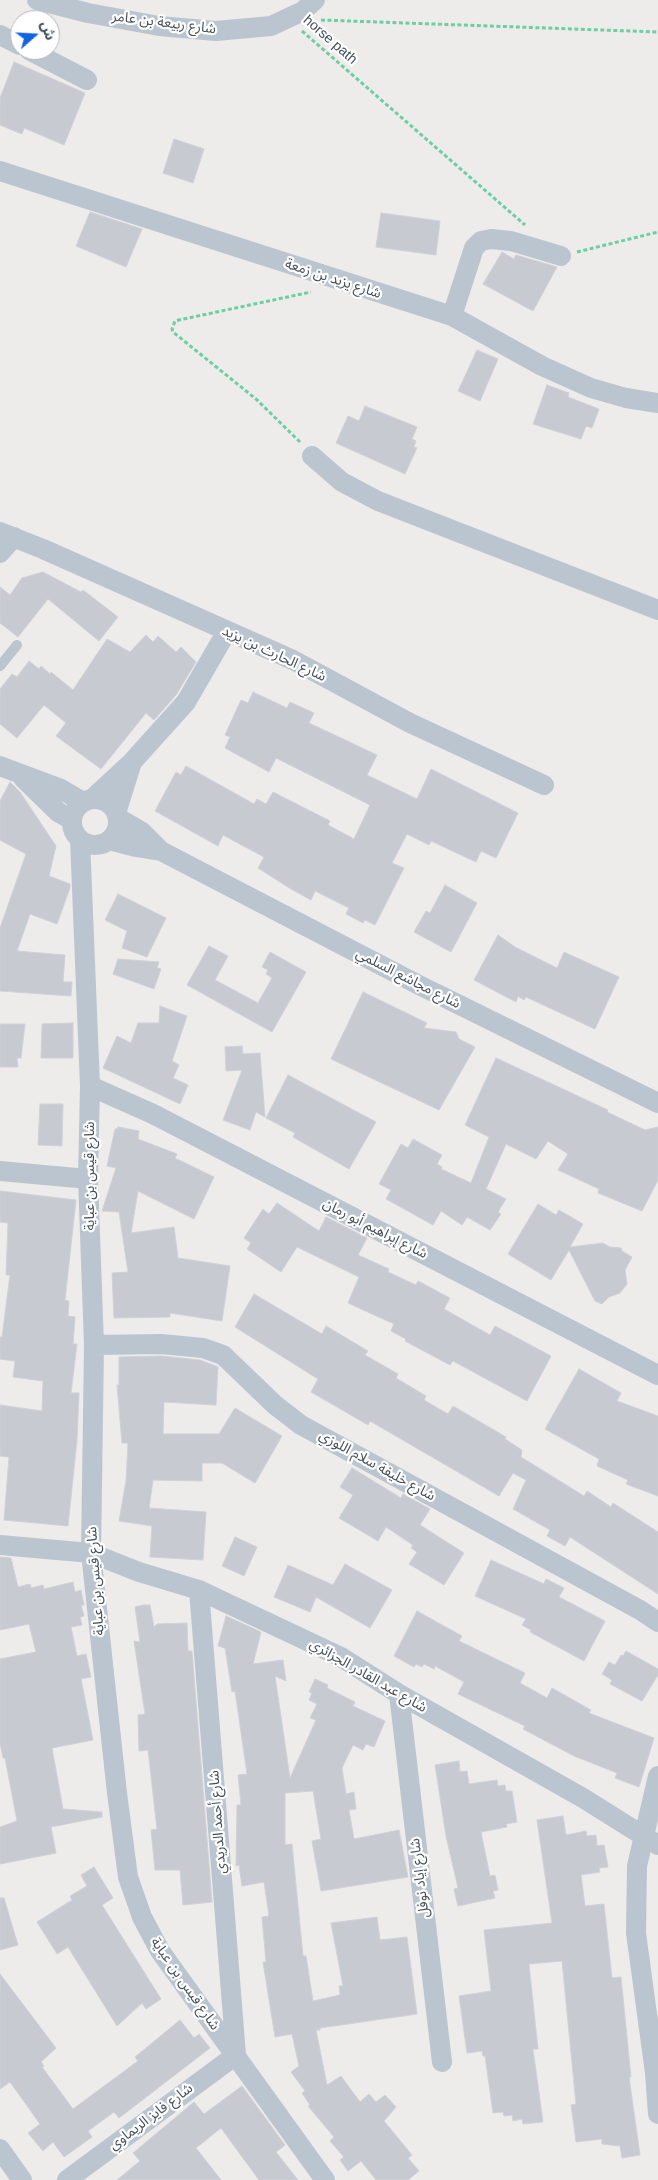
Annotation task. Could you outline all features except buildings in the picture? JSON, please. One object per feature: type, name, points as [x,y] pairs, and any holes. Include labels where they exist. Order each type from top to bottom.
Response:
[{"type":"street","name":"شارع ربيعة بن عامر","points":[[36,0],[88,14],[150,24],[216,31],[270,26],[303,11],[315,0]]},
{"type":"street","points":[[48,60],[87,80]]},
{"type":"street","name":"شارع يزيد بن زمعة","points":[[0,171],[452,316],[542,366],[591,388],[626,398],[658,403]]},
{"type":"street","points":[[452,316],[474,248],[481,241],[492,239],[511,241],[561,256]]},
{"type":"street","points":[[312,456],[342,482],[378,501],[658,610]]},
{"type":"street","points":[[0,553],[7,535]]},
{"type":"street","name":"شارع الحارث بن يزيد","points":[[7,535],[293,660],[471,753],[544,785]]},
{"type":"street","points":[[132,762],[117,815],[116,830],[105,842],[90,844],[80,839],[74,830],[72,820],[75,810],[132,762],[186,702],[227,631]]},
{"type":"street","points":[[9,770],[59,788],[87,801],[106,802],[117,815]]},
{"type":"street","points":[[9,770],[58,812],[72,820]]},
{"type":"street","name":"شارع مجاشع السلمي","points":[[117,815],[142,832],[161,851],[417,984],[658,1103]]},
{"type":"street","name":"شارع قيس بن عباية","points":[[80,839],[90,1086],[88,1179],[94,1345],[91,1553],[128,1877],[142,1917],[160,1951],[325,2180]]},
{"type":"street","name":"شارع مجاشع السلمي","points":[[105,842],[161,851]]},
{"type":"street","name":"شارع قيس بن عباية","points":[[81,890],[105,842]]},
{"type":"street","name":"شارع إبراهيم أبو رمان","points":[[90,1086],[162,1119],[658,1375]]},
{"type":"street","points":[[0,1171],[88,1179]]},
{"type":"street","name":"شارع خليفة سلام اللوزي","points":[[94,1345],[161,1344],[203,1348],[223,1355],[275,1405],[301,1425],[640,1610],[658,1622]]},
{"type":"street","name":"شارع عبد القادر الجزائري","points":[[0,1545],[91,1553],[140,1572],[199,1590],[341,1657],[399,1694],[650,1840]]},
{"type":"street","name":"شارع أحمد الدريدي","points":[[199,1590],[236,2055]]},
{"type":"street","name":"شارع إياد نوفل","points":[[399,1694],[442,2062]]},
{"type":"street","points":[[658,1776],[650,1840],[637,1866],[636,1933],[657,2074],[658,2114]]},
{"type":"street","name":"شارع فايز الريماوي","points":[[67,2180],[236,2055]]},
{"type":"street","points":[[0,2148],[22,2180]]},
{"type":"lane","points":[[0,666],[17,644]]},
{"type":"path","name":"horse path","points":[[288,19],[658,32]]},
{"type":"path","name":"horse path","points":[[288,19],[532,230]]},
{"type":"path","points":[[561,256],[658,232]]},
{"type":"path","points":[[312,456],[256,399],[173,332],[172,329],[175,321],[348,284]]}]
